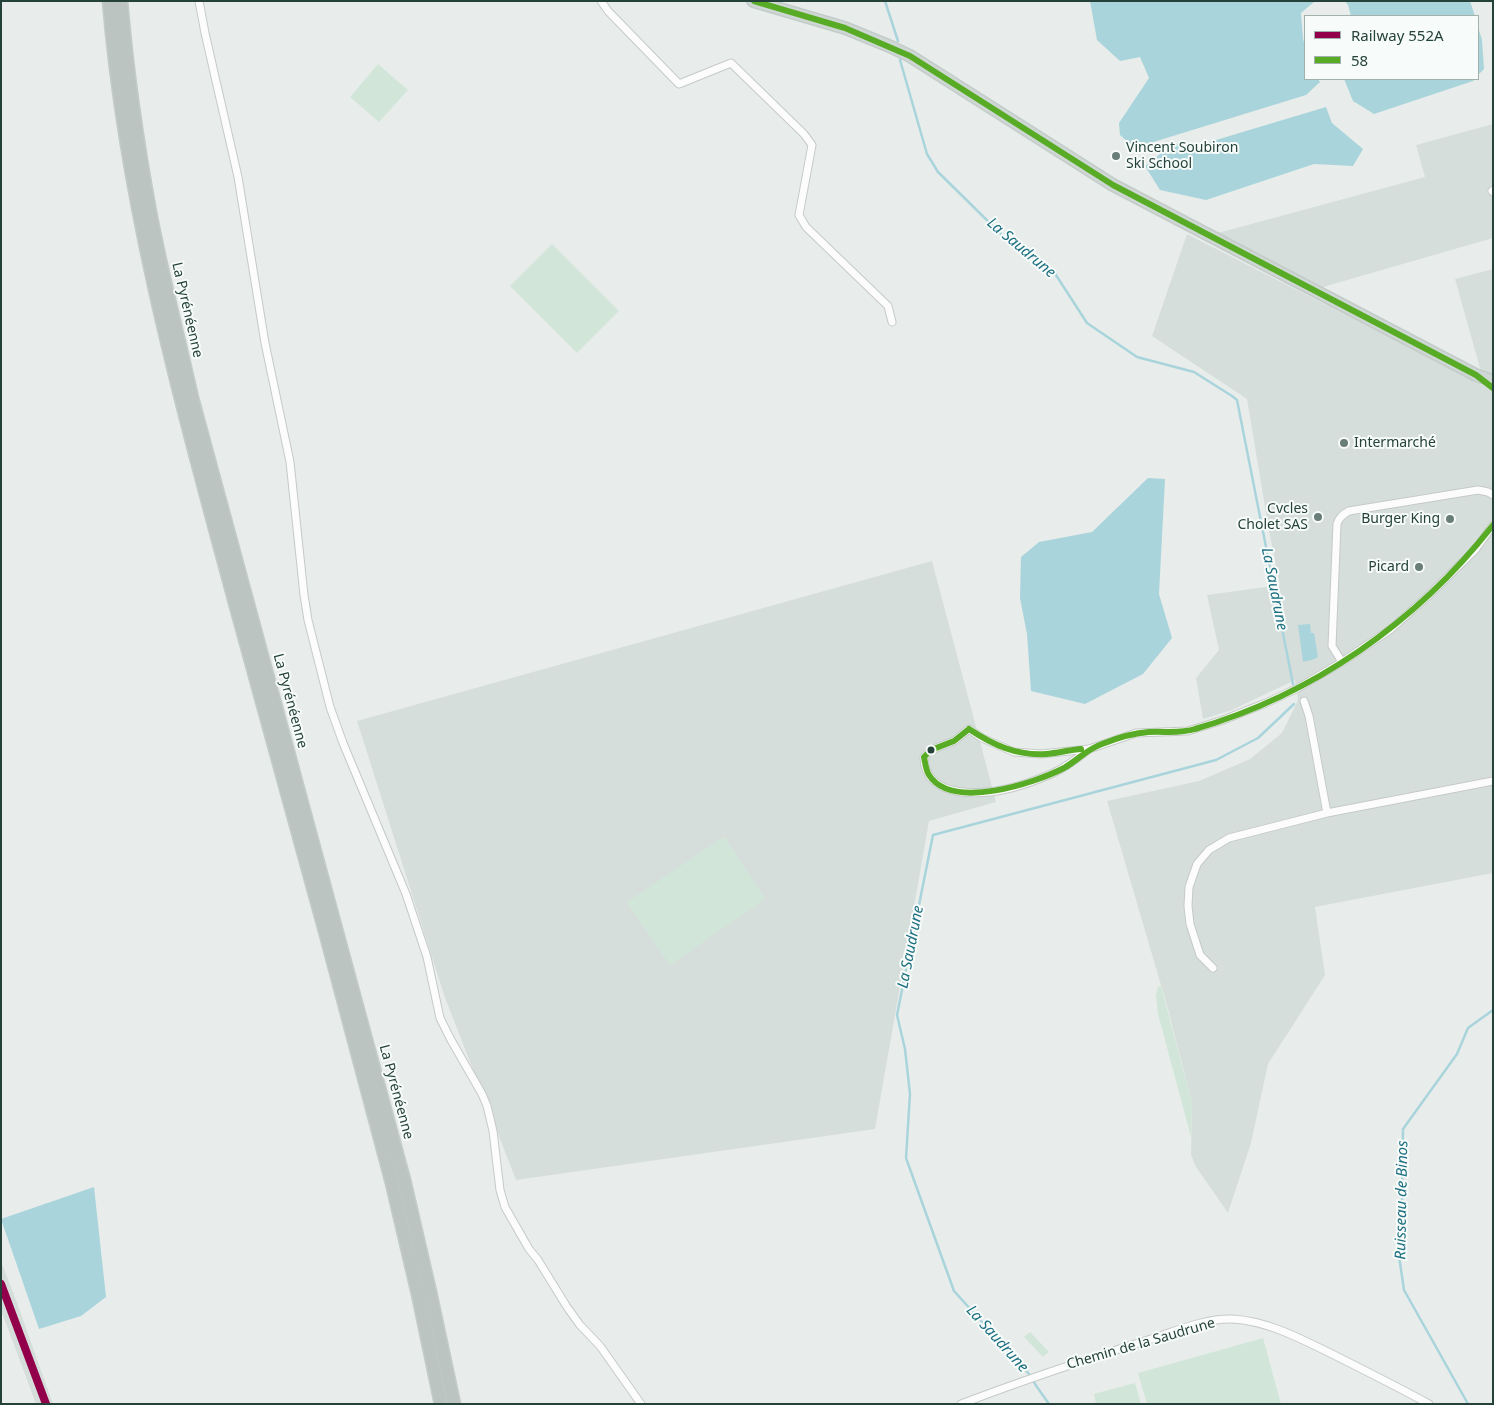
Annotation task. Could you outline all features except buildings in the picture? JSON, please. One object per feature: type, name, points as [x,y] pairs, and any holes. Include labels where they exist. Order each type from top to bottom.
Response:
[{"type":"highway","name":"La Pyrénéenne","points":[[109,1],[112,42],[123,127],[138,214],[159,312],[212,518],[384,1155],[418,1294],[441,1404]]},
{"type":"highway","name":"La Pyrénéenne","points":[[121,1],[135,125],[150,213],[173,319],[192,398],[404,1180],[454,1404]]},
{"type":"main road","points":[[753,1],[845,28],[910,56],[1113,185],[1476,375],[1493,382]]},
{"type":"main road","points":[[1476,375],[1493,388]]},
{"type":"street","points":[[199,1],[238,177],[265,342],[290,462],[307,612],[330,707],[343,743],[406,894],[427,957],[440,1018],[487,1106],[493,1131],[500,1190],[505,1207],[529,1249],[567,1307],[580,1325],[600,1346],[641,1404]]},
{"type":"street","points":[[601,1],[608,11],[679,84],[731,63],[804,134],[812,145],[799,214],[806,226],[888,306],[892,322]]},
{"type":"street","points":[[1342,662],[1332,646],[1337,524],[1339,518],[1344,513],[1350,511],[1478,490],[1493,495]]},
{"type":"street","points":[[1089,749],[1075,761],[1052,774],[1012,788],[983,792],[953,791],[941,786],[932,778],[924,764],[924,757],[931,750],[954,740],[969,729],[982,738],[1014,752],[1041,754],[1089,749],[1136,733],[1188,731],[1266,703],[1298,688],[1342,662],[1391,629],[1475,550],[1493,526]]},
{"type":"street","points":[[1304,701],[1327,813]]},
{"type":"street","points":[[1213,968],[1200,955],[1190,924],[1188,906],[1189,887],[1197,864],[1209,850],[1229,838],[1327,813],[1493,781]]},
{"type":"street","name":"Chemin de la Saudrune","points":[[961,1404],[1035,1376],[1210,1321],[1231,1319],[1256,1323],[1284,1331],[1430,1404]]},
{"type":"shaded area","points":[[1493,124],[1493,238],[1323,287],[1218,233],[1425,177],[1416,145]]},
{"type":"shaded area","points":[[1187,234],[1485,386],[1455,279],[1493,269],[1493,873],[1315,907],[1325,975],[1268,1064],[1251,1143],[1228,1213],[1196,1167],[1191,1155],[1192,1103],[1168,1009],[1107,801],[1199,781],[1250,759],[1282,733],[1298,700],[1295,680],[1232,710],[1203,719],[1196,678],[1219,650],[1207,595],[1280,585],[1247,399],[1152,336]]},
{"type":"shaded area","points":[[932,561],[996,802],[929,821],[875,1129],[516,1180],[444,995],[357,721]]},
{"type":"shaded area","points":[[1,1261],[53,1404],[36,1404],[1,1310]]},
{"type":"green space","points":[[378,64],[408,90],[379,122],[350,97]]},
{"type":"green space","points":[[552,244],[619,311],[577,353],[510,286]]},
{"type":"green space","points":[[724,837],[765,899],[670,965],[627,902]]},
{"type":"green space","points":[[1161,986],[1192,1103],[1191,1137],[1158,1014],[1156,996],[1158,987]]},
{"type":"green space","points":[[1030,1332],[1049,1352],[1043,1357],[1024,1337]]},
{"type":"green space","points":[[1263,1338],[1281,1404],[1147,1404],[1138,1373]]},
{"type":"green space","points":[[1135,1383],[1141,1404],[1096,1404],[1094,1394]]},
{"type":"water","points":[[1090,1],[1315,1],[1301,13],[1304,42],[1304,80],[1319,80],[1320,82],[1306,95],[1134,148],[1120,135],[1119,123],[1149,78],[1140,57],[1120,61],[1097,40]]},
{"type":"water","points":[[1345,1],[1470,1],[1475,15],[1351,15]]},
{"type":"water","points":[[1479,30],[1482,40],[1484,69],[1479,74]]},
{"type":"water","points":[[1344,80],[1474,80],[1374,114],[1353,101]]},
{"type":"water","points":[[1326,107],[1332,123],[1363,149],[1353,166],[1314,164],[1206,200],[1160,190],[1145,166],[1174,143],[1196,146]]},
{"type":"water","points":[[1148,478],[1165,479],[1159,594],[1172,638],[1143,674],[1085,704],[1031,691],[1027,634],[1020,598],[1021,557],[1039,542],[1092,532]]},
{"type":"water","points":[[1310,624],[1311,633],[1314,633],[1318,657],[1303,662],[1298,625]]},
{"type":"water","points":[[94,1187],[106,1297],[81,1316],[39,1329],[1,1219]]},
{"type":"waterway","name":"La Saudrune","points":[[885,1],[898,41]]},
{"type":"waterway","name":"La Saudrune","points":[[900,60],[927,154],[938,172],[1002,235],[1054,272],[1087,323],[1137,357],[1194,372],[1237,400],[1293,684]]},
{"type":"waterway","name":"La Saudrune","points":[[1049,1404],[1029,1374],[954,1291],[906,1158],[910,1094],[905,1049],[897,1015],[933,835],[1216,760],[1258,738],[1294,704]]},
{"type":"waterway","name":"Ruisseau de Binos","points":[[1468,1404],[1404,1290],[1399,1256],[1403,1129],[1457,1054],[1468,1028],[1493,1010]]},
{"type":"rail line","name":"552A","points":[[1,1284],[46,1404]]},
{"type":"transit line","name":"58","points":[[754,1],[845,28],[910,56],[1113,185],[1476,375],[1493,388]]},
{"type":"transit line","name":"58","points":[[969,729],[954,741],[931,750],[924,757],[929,775],[940,786],[956,791],[974,793],[1015,786],[1051,774],[1074,762],[1097,746],[1119,738],[1143,733],[1189,731],[1239,714],[1281,696],[1321,675],[1360,651],[1431,593],[1493,525]]},
{"type":"transit line","name":"58","points":[[969,729],[996,744],[1025,753],[1046,754],[1081,749]]},
{"type":"place","name":"Vincent Soubiron Ski School","points":[[1116,156]]},
{"type":"place","name":"Intermarché","points":[[1344,443]]},
{"type":"place","name":"Cvcles Cholet SAS","points":[[1318,517]]},
{"type":"place","name":"Burger King","points":[[1450,519]]},
{"type":"place","name":"Picard","points":[[1419,567]]}]
